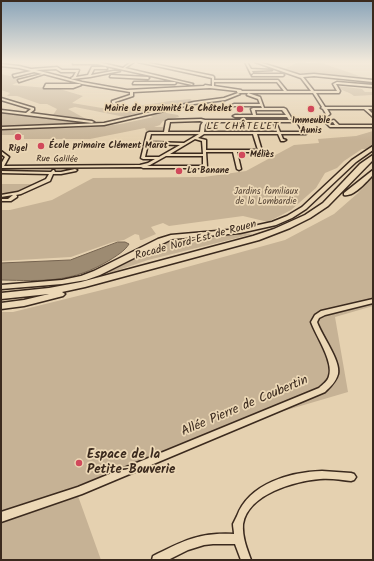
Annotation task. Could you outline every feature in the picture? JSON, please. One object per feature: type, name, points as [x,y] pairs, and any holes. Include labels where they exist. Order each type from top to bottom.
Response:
[{"type":"highway","name":"Rocade Nord-Est de Rouen","points":[[1,296],[27,294],[82,285],[256,238],[279,230],[301,220],[326,205],[364,164],[373,157]]},
{"type":"highway","name":"Rocade Nord-Est de Rouen","points":[[1,301],[65,293],[109,283],[278,236],[300,227],[333,206],[346,194],[373,163]]},
{"type":"highway","points":[[346,194],[373,172]]},
{"type":"highway","points":[[1,306],[24,303],[65,293]]},
{"type":"main road","points":[[1,287],[73,281],[97,273],[171,237],[247,230],[284,220],[303,209],[352,162],[373,148]]},
{"type":"street","points":[[111,88],[131,91],[169,88]]},
{"type":"street","points":[[116,106],[112,102],[132,94],[132,88]]},
{"type":"street","points":[[216,88],[248,93],[312,91],[339,92],[337,88]]},
{"type":"street","points":[[283,88],[285,92]]},
{"type":"street","points":[[166,133],[168,121],[272,121],[323,119],[328,115],[310,88]]},
{"type":"street","points":[[1,128],[104,124],[189,105],[224,100],[240,93]]},
{"type":"street","points":[[248,93],[259,98],[264,108]]},
{"type":"street","points":[[3,98],[14,99]]},
{"type":"street","points":[[3,98],[33,109],[27,114]]},
{"type":"street","points":[[16,104],[25,100]]},
{"type":"street","points":[[24,106],[36,105]]},
{"type":"street","points":[[234,105],[262,105]]},
{"type":"street","points":[[4,108],[21,111],[20,113]]},
{"type":"street","points":[[323,108],[373,108]]},
{"type":"street","points":[[365,108],[373,116]]},
{"type":"street","points":[[255,116],[253,109],[284,109],[291,120]]},
{"type":"street","points":[[1,110],[104,124]]},
{"type":"street","points":[[235,116],[289,116]]},
{"type":"street","points":[[203,133],[203,124],[206,121]]},
{"type":"street","points":[[272,121],[284,140]]},
{"type":"street","points":[[159,158],[143,158],[149,134],[305,132],[299,122]]},
{"type":"street","points":[[338,126],[373,126]]},
{"type":"street","points":[[82,168],[146,165],[203,133]]},
{"type":"street","points":[[164,155],[261,151],[255,133]]},
{"type":"street","points":[[140,166],[148,168],[204,168],[206,166],[204,140],[194,138]]},
{"type":"street","points":[[146,143],[185,144]]},
{"type":"street","points":[[235,151],[239,169]]},
{"type":"street","points":[[1,152],[7,157],[1,167]]},
{"type":"street","name":"Rue Galilée","points":[[1,167],[82,168]]},
{"type":"street","points":[[1,196],[16,194],[48,180],[54,167]]},
{"type":"street","name":"Rue Galilée","points":[[1,172],[51,173],[65,172],[82,168]]},
{"type":"street","points":[[1,200],[9,200],[16,194]]},
{"type":"street","name":"Allée Pierre de Coubertin","points":[[1,516],[79,491],[322,390],[331,384],[334,375],[334,365],[314,322],[317,317],[323,313],[373,301]]},
{"type":"street","points":[[246,560],[237,539],[238,526],[245,507],[251,501],[273,486],[298,478],[320,475],[351,477]]},
{"type":"street","points":[[157,560],[192,542],[217,537],[237,539]]},
{"type":"green space","points":[[1,88],[60,89],[83,96],[72,103],[114,110],[190,99],[195,102],[141,112],[125,117],[75,107],[68,109],[86,119],[78,122],[84,123],[1,126],[1,109],[53,115],[57,109],[47,104],[40,104],[17,96],[7,96],[10,93],[1,90]]},
{"type":"green space","points":[[340,88],[362,89],[365,92],[372,92],[373,95],[354,96]]},
{"type":"green space","points":[[161,112],[178,115],[179,117],[163,121],[160,125],[154,127],[163,127],[163,130],[146,131],[145,128],[90,139],[24,139],[24,135],[1,135],[1,128],[106,126],[153,117],[149,115]]},
{"type":"green space","name":"Jardins familiaux de la Lombardie","points":[[373,131],[373,147],[369,149],[362,149],[344,161],[337,168],[325,173],[316,188],[291,210],[268,222],[243,216],[169,226],[163,223],[151,227],[156,234],[142,240],[140,240],[139,235],[135,234],[124,240],[113,242],[71,257],[1,261],[1,210],[10,210],[52,200],[93,178],[204,177],[246,171],[294,145],[319,143],[318,139],[356,136]]},
{"type":"green space","points":[[373,176],[373,306],[335,317],[348,392],[280,412],[78,496],[101,560],[1,560],[1,312],[13,312],[118,286],[285,240],[334,214],[358,193]]},
{"type":"green space","points":[[1,184],[35,185],[18,192],[1,195]]},
{"type":"green space","points":[[244,233],[253,234],[148,260],[110,273],[108,271],[168,239]]},
{"type":"shaded area","points":[[118,242],[125,242],[129,244],[123,251],[110,260],[83,273],[57,279],[31,281],[1,280],[1,263],[70,260]]},
{"type":"place","name":"Mairie de proximité Le Châtelet","points":[[240,109]]},
{"type":"place","name":"Immeuble Aunis","points":[[311,109]]},
{"type":"place","name":"Rigel","points":[[18,137]]},
{"type":"place","name":"École primaire Clément Marot","points":[[41,146]]},
{"type":"place","name":"Méliès","points":[[242,155]]},
{"type":"place","name":"La Banane","points":[[179,171]]},
{"type":"place","name":"Espace de la Petite-Bouverie","points":[[79,463]]},
{"type":"district","name":"LE CHÂTELET","points":[[243,127]]}]
